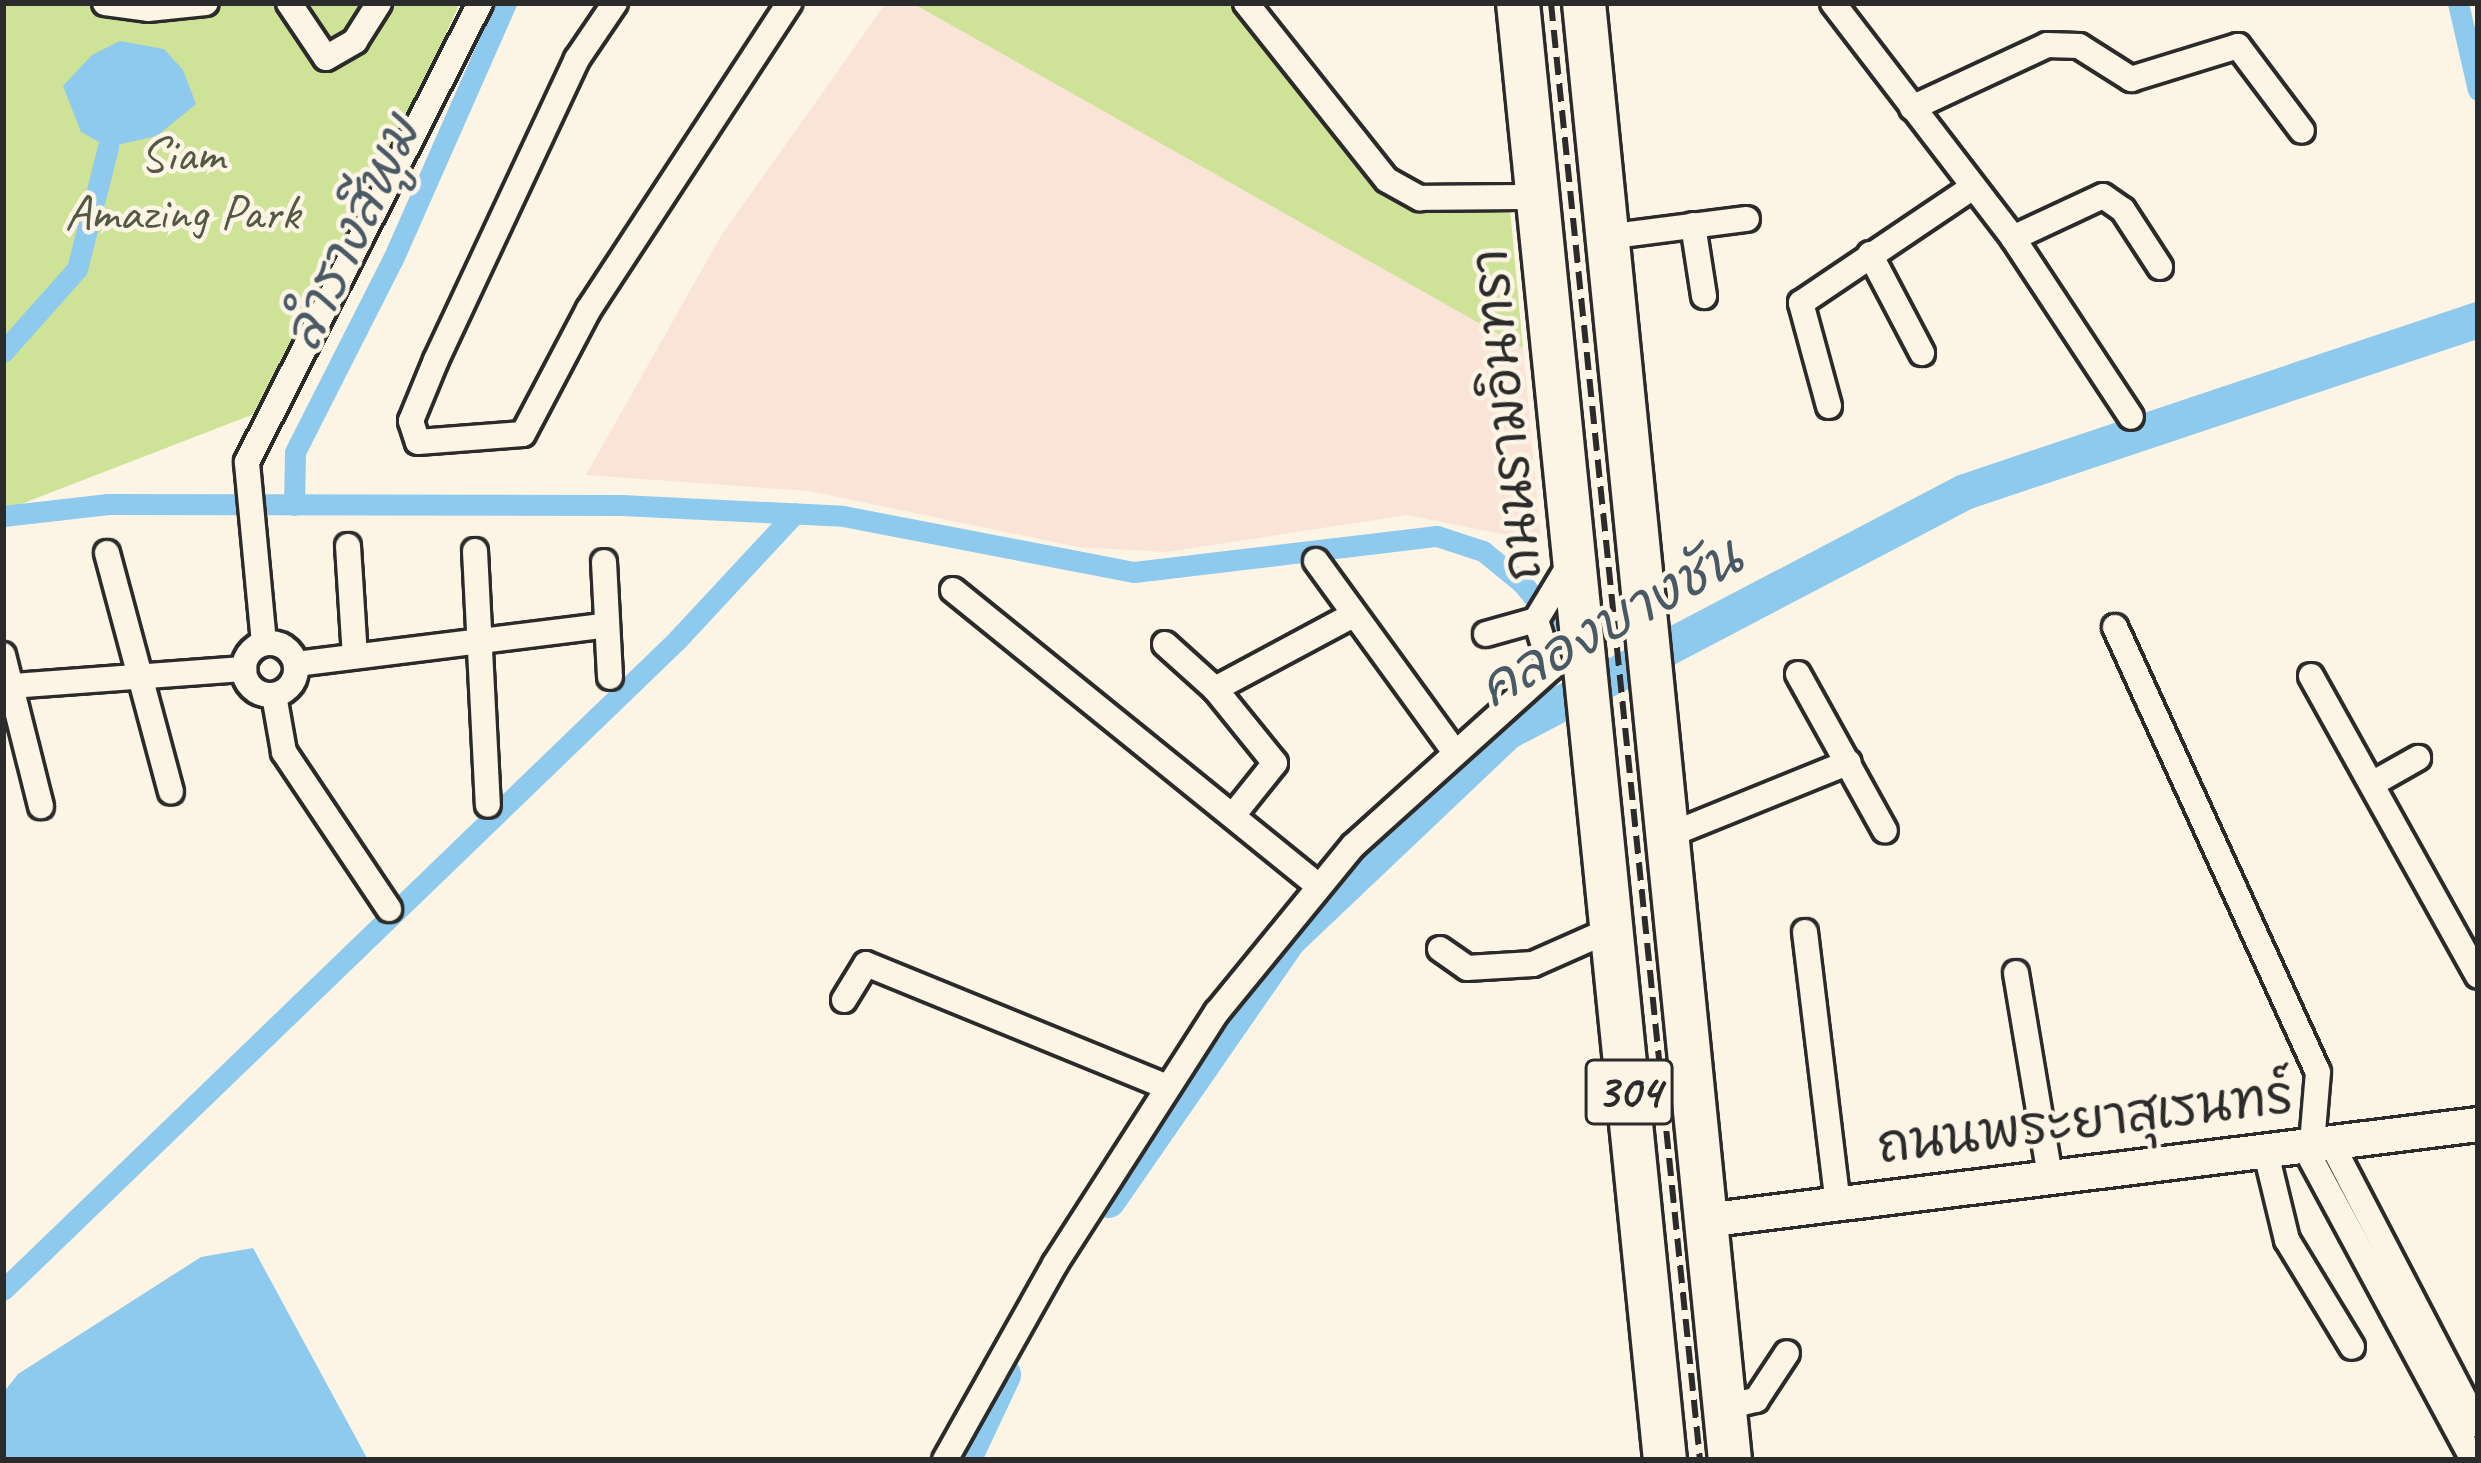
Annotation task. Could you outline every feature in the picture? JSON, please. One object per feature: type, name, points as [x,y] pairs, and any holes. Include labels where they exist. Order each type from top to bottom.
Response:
[{"type":"highway","name":"ถนนรามอินทรา","points":[[1517,3],[1575,557],[1552,610],[1592,725],[1665,1460]]},
{"type":"highway","name":"304","points":[[1584,3],[1730,1460]]},
{"type":"highway","points":[[1528,108],[1594,102]]},
{"type":"street","points":[[105,3],[148,9],[206,3]]},
{"type":"street","points":[[290,3],[326,58],[356,41],[380,3]]},
{"type":"street","points":[[12,686],[142,682],[244,669],[264,643],[248,462],[480,3]]},
{"type":"street","points":[[615,3],[577,59],[436,360],[411,421],[418,442],[523,434],[589,310],[789,3]]},
{"type":"street","points":[[1246,3],[1388,180],[1420,198],[1538,197]]},
{"type":"street","points":[[1833,3],[2013,238],[2131,417]]},
{"type":"street","points":[[1912,107],[2047,46],[2080,46],[2131,79],[2238,46],[2302,131]]},
{"type":"street","points":[[1828,406],[1801,303],[1973,187]]},
{"type":"street","points":[[2013,238],[2103,196],[2123,210],[2159,267]]},
{"type":"street","points":[[1606,236],[1747,219]]},
{"type":"street","points":[[1693,225],[1704,296]]},
{"type":"street","points":[[1870,254],[1922,353]]},
{"type":"street","points":[[348,546],[355,656]]},
{"type":"street","points":[[476,551],[488,805]]},
{"type":"street","points":[[107,553],[171,792]]},
{"type":"street","points":[[1316,560],[1455,752]]},
{"type":"street","points":[[604,562],[610,677]]},
{"type":"street","points":[[953,590],[1319,886]]},
{"type":"street","points":[[945,1460],[1167,1087],[1319,886],[1455,752],[1551,668],[1552,610],[1486,634]]},
{"type":"street","points":[[1215,689],[1353,615]]},
{"type":"street","points":[[296,664],[607,625]]},
{"type":"street","points":[[2115,627],[2318,1072],[2315,1143],[2473,1460]]},
{"type":"street","points":[[244,669],[257,691],[274,695],[294,681],[296,664],[288,649],[264,643]]},
{"type":"street","points":[[1165,644],[1215,689],[1275,764],[1234,814]]},
{"type":"street","points":[[3,655],[41,806]]},
{"type":"street","points":[[1798,674],[1885,830]]},
{"type":"street","points":[[2311,676],[2478,976]]},
{"type":"street","points":[[274,695],[284,752],[389,909]]},
{"type":"street","points":[[2372,784],[2418,758]]},
{"type":"street","points":[[1667,836],[1849,762]]},
{"type":"street","points":[[1440,949],[1467,968],[1533,964],[1612,929]]},
{"type":"street","points":[[1804,932],[1838,1203]]},
{"type":"street","points":[[844,1000],[866,964],[1167,1087]]},
{"type":"street","points":[[2016,973],[2050,1177]]},
{"type":"street","name":"ถนนพระยาสุเรนทร์","points":[[1704,1220],[2478,1124]]},
{"type":"street","points":[[2315,1143],[2478,1425]]},
{"type":"street","points":[[2265,1149],[2288,1240],[2352,1347]]},
{"type":"street","points":[[1725,1407],[1756,1400],[1787,1353]]},
{"type":"shaded area","points":[[886,3],[912,3],[1523,348],[1541,542],[1407,515],[1167,552],[1078,547],[809,491],[586,475],[721,236]]},
{"type":"green space","name":"Siam Amazing Park","points":[[3,3],[460,3],[275,406],[3,511]]},
{"type":"green space","points":[[912,3],[1230,3],[1388,196],[1437,212],[1510,209],[1523,348]]},
{"type":"water","points":[[120,41],[164,49],[183,70],[196,104],[157,136],[108,147],[81,132],[63,86],[92,55]]},
{"type":"water","points":[[253,1248],[368,1460],[3,1460],[3,1393],[18,1374],[201,1257]]},
{"type":"waterway","name":"ลำรางสีพูม","points":[[294,505],[295,452],[393,259],[506,3]]},
{"type":"waterway","name":"ลำรางสีพูม","points":[[2458,3],[2478,90]]},
{"type":"waterway","points":[[3,352],[77,269],[108,147]]},
{"type":"waterway","name":"คลองบางชัน","points":[[1108,1200],[1288,940],[1507,732],[1965,492],[2478,320]]},
{"type":"waterway","points":[[3,516],[108,504],[621,505],[843,516],[1134,572],[1437,536],[1483,551],[1522,583],[1557,625],[1569,666]]},
{"type":"waterway","points":[[3,1290],[677,640],[795,513]]},
{"type":"waterway","name":"คลองบางชัน","points":[[963,1460],[1003,1375]]},
{"type":"railway","points":[[1551,3],[1700,1460]]}]
